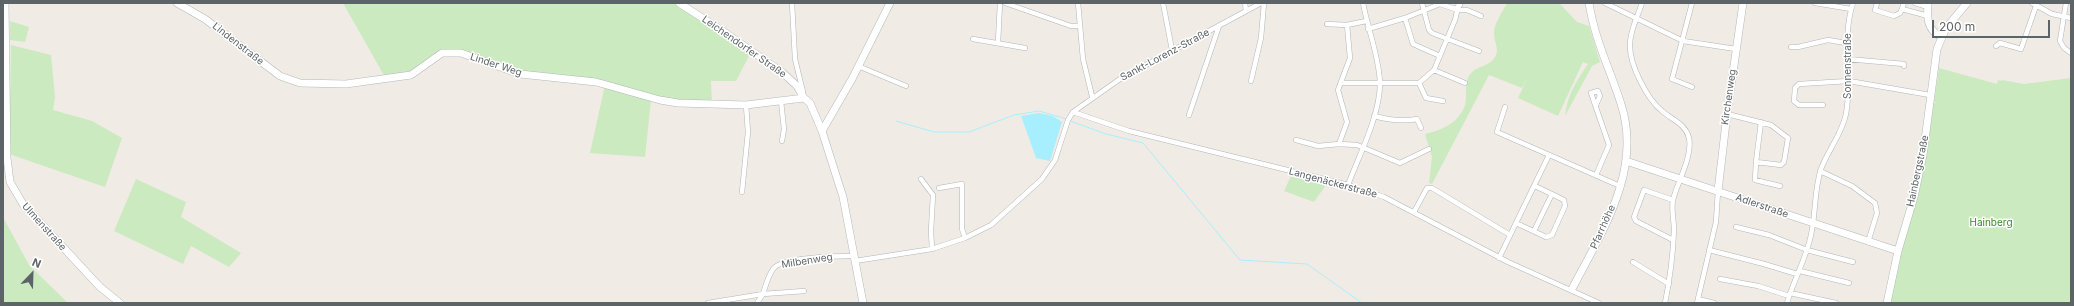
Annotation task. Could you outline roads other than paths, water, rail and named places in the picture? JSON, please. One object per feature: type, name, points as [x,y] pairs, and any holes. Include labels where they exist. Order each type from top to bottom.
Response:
[{"type":"street","name":"Ulmenstraße","points":[[5,3],[5,154],[10,182],[23,204],[94,281],[120,303]]},
{"type":"street","name":"Lindenstraße","points":[[177,3],[205,18],[280,76],[300,83]]},
{"type":"street","name":"Leichendorfer Straße","points":[[679,3],[783,73],[796,86],[804,98]]},
{"type":"street","points":[[792,3],[795,59],[804,98],[810,103],[822,131],[843,197],[864,303]]},
{"type":"street","points":[[822,131],[858,66],[890,3]]},
{"type":"street","points":[[998,42],[1000,3]]},
{"type":"street","points":[[1005,3],[1071,26],[1080,26]]},
{"type":"street","points":[[1078,3],[1083,59],[1092,96]]},
{"type":"street","points":[[1163,3],[1172,50]]},
{"type":"street","points":[[1245,3],[1246,11]]},
{"type":"street","points":[[1251,81],[1261,38],[1262,3]]},
{"type":"street","name":"Sankt-Lorenz-Straße","points":[[1073,112],[1092,96],[1120,79],[1262,3]]},
{"type":"street","points":[[1348,185],[1374,116],[1380,84],[1376,53],[1368,29],[1363,3]]},
{"type":"street","points":[[1422,3],[1429,30],[1432,33],[1479,51]]},
{"type":"street","name":"Pfarrhöhe","points":[[1572,289],[1603,233],[1620,186],[1626,161],[1627,125],[1621,104],[1597,41],[1589,3]]},
{"type":"street","points":[[1606,3],[1683,41],[1736,49]]},
{"type":"street","points":[[1642,3],[1630,45],[1631,57],[1637,73],[1654,104],[1682,125],[1689,141],[1682,178],[1673,200],[1673,240],[1669,284],[1665,303]]},
{"type":"street","points":[[1692,3],[1672,79],[1692,88]]},
{"type":"street","name":"Kirchenweg","points":[[1718,191],[1726,114],[1743,3]]},
{"type":"street","points":[[1815,3],[1852,9]]},
{"type":"street","name":"Sonnenstraße","points":[[1787,303],[1807,250],[1813,224],[1816,187],[1820,171],[1846,117],[1849,100],[1846,43],[1853,3]]},
{"type":"street","points":[[1877,3],[1875,10],[1894,16],[1900,13],[1904,3]]},
{"type":"street","points":[[1915,3],[1928,5],[1929,27],[1933,34],[1942,37]]},
{"type":"street","name":"Hainbergstraße","points":[[1887,303],[1898,251],[1923,155],[1934,63],[1942,37],[1951,21],[1967,3]]},
{"type":"street","points":[[2032,3],[2064,17],[2071,18]]},
{"type":"street","points":[[2066,3],[2060,41],[2064,48],[2071,53]]},
{"type":"street","points":[[1368,29],[1425,12],[1426,8],[1440,4],[1455,9],[1459,6]]},
{"type":"street","points":[[1459,6],[1481,16]]},
{"type":"street","points":[[1341,83],[1419,83],[1434,70],[1459,6]]},
{"type":"street","points":[[1996,46],[2000,42],[2021,49],[2036,6]]},
{"type":"street","points":[[1902,9],[1928,16]]},
{"type":"street","points":[[1406,18],[1413,44],[1440,56]]},
{"type":"street","points":[[1327,24],[1347,25],[1366,21]]},
{"type":"street","points":[[1339,144],[1347,122],[1338,90],[1350,58],[1347,25]]},
{"type":"street","points":[[1189,115],[1219,26]]},
{"type":"street","points":[[973,40],[998,42],[1025,48]]},
{"type":"street","points":[[1791,47],[1798,47],[1828,40],[1846,43]]},
{"type":"street","name":"Linder Weg","points":[[300,83],[346,84],[411,75],[442,53],[460,53],[520,74],[596,82],[660,100],[678,103],[746,105],[804,98]]},
{"type":"street","points":[[1847,59],[1904,64],[1904,66]]},
{"type":"street","points":[[858,66],[906,86]]},
{"type":"street","points":[[1434,70],[1465,83]]},
{"type":"street","points":[[1823,106],[1799,105],[1794,101],[1794,88],[1799,84],[1848,81],[1930,95]]},
{"type":"street","points":[[1419,83],[1426,98],[1443,101]]},
{"type":"street","points":[[781,101],[784,129],[782,141]]},
{"type":"street","points":[[742,192],[748,132],[746,105]]},
{"type":"street","points":[[1596,105],[1609,145],[1596,175]]},
{"type":"street","points":[[1505,107],[1497,132],[1620,186]]},
{"type":"street","name":"Langenäckerstraße","points":[[1073,112],[1129,131],[1348,185],[1384,197],[1499,258],[1572,289],[1600,303]]},
{"type":"street","name":"Milbenweg","points":[[757,303],[763,294],[770,274],[775,267],[782,263],[824,256],[855,258],[932,249],[982,231],[997,220],[1042,179],[1055,160],[1068,120],[1073,112]]},
{"type":"street","points":[[1726,114],[1771,125],[1788,138],[1784,162],[1781,165],[1756,162]]},
{"type":"street","points":[[1374,116],[1394,121],[1406,122],[1417,119],[1421,128]]},
{"type":"street","points":[[1761,122],[1755,180],[1780,186]]},
{"type":"street","points":[[1296,140],[1318,146],[1339,144],[1362,147],[1400,162],[1428,149]]},
{"type":"street","points":[[1499,258],[1549,155]]},
{"type":"street","name":"Adlerstraße","points":[[1626,161],[1682,178],[1813,224],[1898,251]]},
{"type":"street","points":[[1820,171],[1852,186],[1875,203],[1877,212],[1868,242]]},
{"type":"street","points":[[921,179],[933,195],[931,231],[932,249]]},
{"type":"street","points":[[939,188],[962,184],[962,228],[965,238]]},
{"type":"street","points":[[1516,223],[1546,237],[1552,235],[1565,206],[1564,200],[1535,186]]},
{"type":"street","points":[[1414,212],[1427,188],[1432,188],[1510,235]]},
{"type":"street","points":[[1673,200],[1644,190],[1634,217],[1636,221],[1673,240]]},
{"type":"street","points":[[1714,303],[1698,301],[1716,222],[1718,191]]},
{"type":"street","points":[[1534,231],[1552,194]]},
{"type":"street","points":[[1736,226],[1769,235],[1807,250],[1853,262]]},
{"type":"street","points":[[1709,250],[1849,283]]},
{"type":"street","points":[[1633,262],[1669,284]]},
{"type":"street","points":[[1720,279],[1836,303]]},
{"type":"street","points":[[708,303],[763,294],[804,291]]},
{"type":"water","points":[[1039,113],[1053,116],[1062,122],[1050,161],[1036,158],[1021,116]]},
{"type":"waterway","points":[[896,121],[934,132],[969,132],[1014,115],[1039,111],[1067,119]]},
{"type":"waterway","points":[[1070,121],[1106,134],[1143,143],[1240,260],[1307,264],[1362,303]]},
{"type":"park label","name":"Hainberg","points":[[1991,223]]}]
